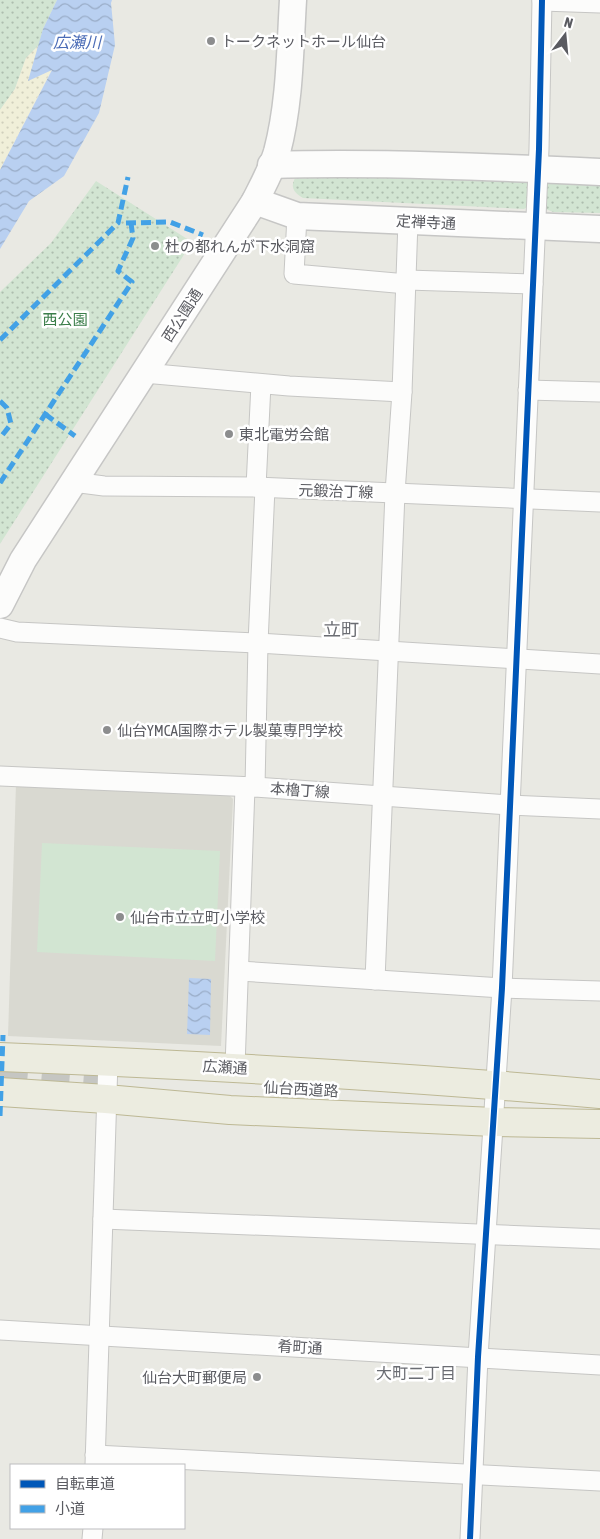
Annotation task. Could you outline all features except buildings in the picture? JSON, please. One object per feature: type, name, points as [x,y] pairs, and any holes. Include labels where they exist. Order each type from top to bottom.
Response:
[{"type":"highway","name":"広瀬通","points":[[0,1057],[230,1110],[489,1104],[600,1094]]},
{"type":"highway","name":"広瀬通","points":[[0,1092],[115,1083],[235,1067],[489,1104],[600,1124]]},
{"type":"street","name":"西公園通","points":[[0,605],[23,560],[255,201],[276,154],[284,120],[293,0]]},
{"type":"street","points":[[470,1539],[478,1357],[486,1235],[489,1104],[502,988],[533,284],[542,0],[600,3]]},
{"type":"street","points":[[271,166],[326,164],[600,172]]},
{"type":"street","name":"定禅寺通","points":[[255,201],[298,216],[600,230]]},
{"type":"street","points":[[298,216],[294,274],[407,282],[533,284]]},
{"type":"street","points":[[375,980],[395,493],[407,282],[408,221]]},
{"type":"street","points":[[144,373],[261,384],[402,392]]},
{"type":"street","points":[[235,1067],[258,642],[261,384]]},
{"type":"street","points":[[528,390],[600,392]]},
{"type":"street","name":"元鍛治丁線","points":[[73,482],[104,486],[260,488],[600,502]]},
{"type":"street","points":[[0,628],[17,632],[258,642],[600,664]]},
{"type":"street","name":"本櫓丁線","points":[[0,776],[250,787],[509,805],[600,809]]},
{"type":"street","points":[[239,971],[502,988],[600,992]]},
{"type":"street","points":[[115,1083],[103,1219],[95,1460],[472,1474],[600,1481]]},
{"type":"street","points":[[103,1219],[600,1239]]},
{"type":"street","name":"肴町通","points":[[0,1330],[600,1365]]},
{"type":"shaded area","name":"仙台市立立町小学校","points":[[16,784],[226,792],[233,799],[221,1046],[8,1036]]},
{"type":"green space","points":[[0,0],[57,0],[43,29],[39,45],[26,58],[15,89],[0,110]]},
{"type":"green space","points":[[298,173],[526,179],[530,183],[529,206],[524,209],[303,198],[296,193],[293,187]]},
{"type":"green space","name":"西公園","points":[[96,181],[192,242],[0,544],[0,292],[51,243]]},
{"type":"green space","points":[[552,181],[600,183],[600,213],[553,212],[546,209],[543,202],[546,185]]},
{"type":"green space","points":[[42,843],[220,851],[215,961],[37,952]]},
{"type":"sand","points":[[39,45],[28,81],[52,69],[0,170],[0,110],[15,89],[26,58]]},
{"type":"water","name":"広瀬川","points":[[57,0],[112,0],[115,45],[99,113],[64,176],[29,201],[0,249],[0,170],[52,70],[28,81],[43,29]]},
{"type":"water","points":[[189,978],[211,979],[210,1035],[187,1034]]},
{"type":"tunnel","points":[[0,1070],[124,1080]]},
{"type":"marked path","points":[[0,340],[118,223],[128,177]]},
{"type":"marked path","points":[[126,223],[170,222],[203,235]]},
{"type":"marked path","points":[[0,483],[132,282],[118,271],[133,238],[131,223]]},
{"type":"marked path","points":[[0,401],[7,408],[11,424],[0,438]]},
{"type":"marked path","points":[[45,414],[75,436]]},
{"type":"marked path","points":[[0,1116],[3,1035]]},
{"type":"cycle path","points":[[470,1539],[478,1357],[502,988],[539,149],[542,0]]},
{"type":"place","name":"トークネットホール仙台","points":[[211,41]]},
{"type":"place","name":"杜の都れんが下水洞窟","points":[[155,246]]},
{"type":"place","name":"東北電労会館","points":[[229,434]]},
{"type":"place","name":"仙台YMCA国際ホテル製菓専門学校","points":[[107,730]]},
{"type":"place","name":"仙台市立立町小学校","points":[[120,917]]},
{"type":"place","name":"仙台大町郵便局","points":[[257,1377]]},
{"type":"district","name":"立町","points":[[341,629]]},
{"type":"district","name":"大町二丁目","points":[[416,1373]]}]
